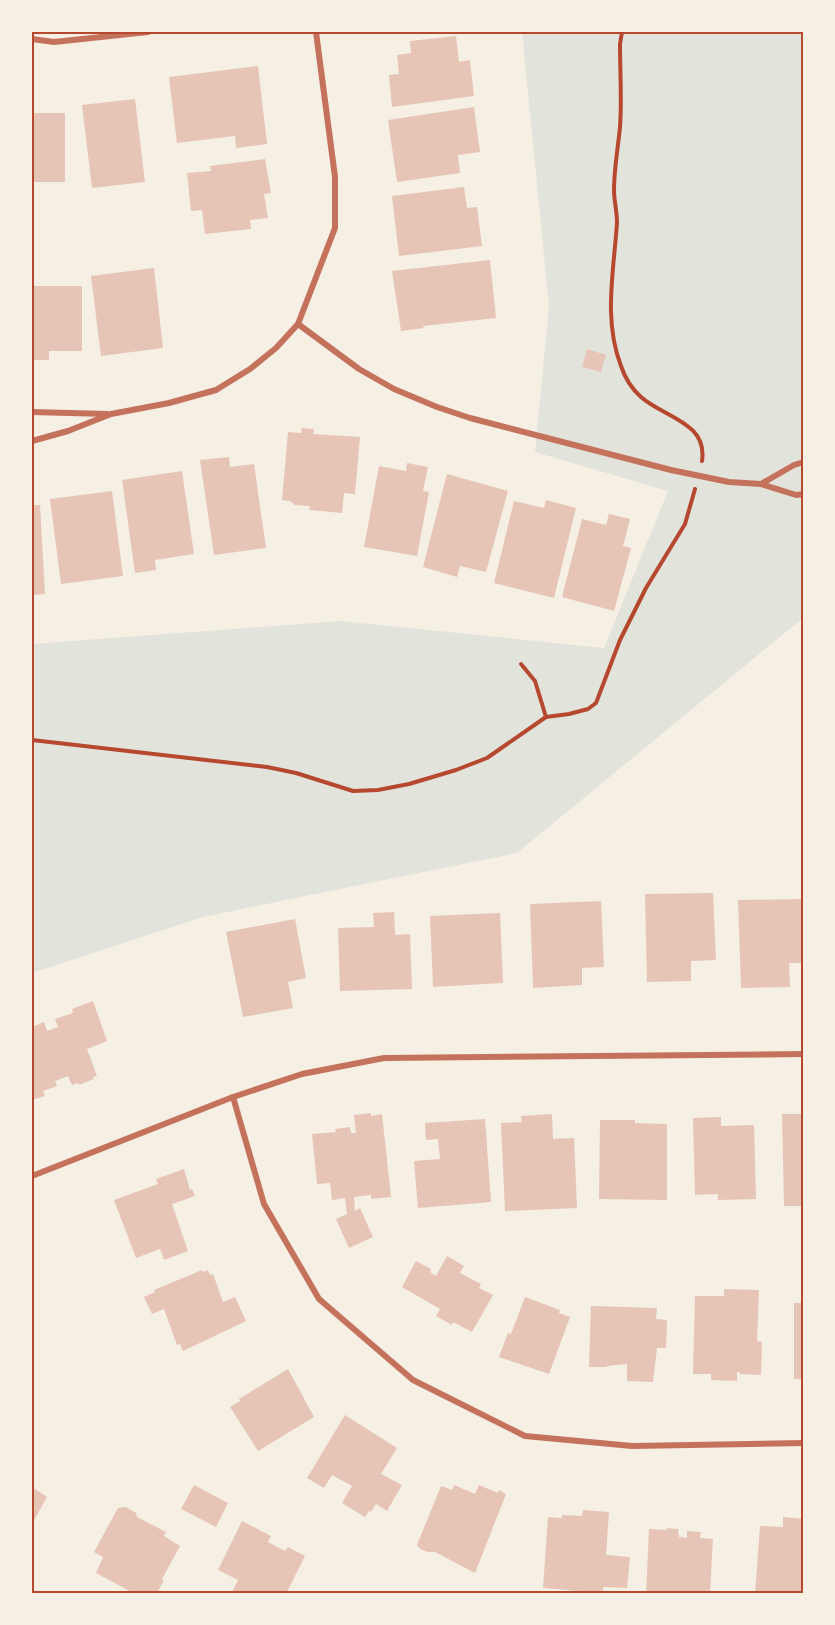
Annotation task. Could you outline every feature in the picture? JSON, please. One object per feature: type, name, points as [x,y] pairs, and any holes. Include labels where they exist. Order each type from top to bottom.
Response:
[{"type":"street","points":[[32,39],[54,42],[148,32]]},
{"type":"street","points":[[32,441],[111,414],[169,403],[216,390],[250,369],[276,348],[298,324],[335,228],[335,177],[316,32]]},
{"type":"street","points":[[298,324],[359,369],[394,389],[436,407],[492,424],[699,476],[729,482],[761,484],[796,495],[804,494]]},
{"type":"street","points":[[32,412],[111,414]]},
{"type":"street","points":[[761,484],[804,462]]},
{"type":"street","points":[[32,1176],[233,1098],[302,1074],[384,1058],[804,1054]]},
{"type":"street","points":[[233,1098],[264,1204],[319,1299],[413,1380],[525,1436],[632,1446],[804,1443]]},
{"type":"path","points":[[32,740],[267,767],[296,773],[353,791],[378,790],[419,781],[487,758],[546,717],[588,709],[596,703],[620,640],[645,588],[685,524],[703,458],[699,437],[686,424],[642,398],[630,385],[621,367],[612,328],[610,302],[617,218],[614,193],[620,125],[622,32]]},
{"type":"path","points":[[521,664],[535,681],[546,717]]},
{"type":"shaded area","points":[[522,32],[803,32],[803,618],[517,853],[203,917],[32,973],[32,644],[341,621],[604,648],[668,491],[535,452],[549,306]]},
{"type":"building","points":[[456,36],[459,62],[470,60],[474,96],[392,107],[389,75],[399,74],[397,55],[411,53],[410,41]]},
{"type":"building","points":[[258,66],[267,144],[236,148],[235,136],[177,143],[169,77]]},
{"type":"building","points":[[135,99],[145,182],[92,188],[82,105]]},
{"type":"building","points":[[474,107],[480,152],[458,155],[460,173],[397,182],[388,120]]},
{"type":"building","points":[[32,113],[65,113],[65,182],[32,182]]},
{"type":"building","points":[[265,159],[271,193],[264,194],[268,218],[250,220],[251,229],[205,234],[202,210],[191,211],[187,173],[211,171],[210,166]]},
{"type":"building","points":[[464,187],[467,208],[477,207],[482,246],[399,256],[392,196]]},
{"type":"building","points":[[490,260],[496,318],[423,326],[424,328],[401,331],[392,271]]},
{"type":"building","points":[[154,268],[163,348],[101,356],[91,276]]},
{"type":"building","points":[[32,286],[82,286],[82,351],[49,351],[49,360],[32,360]]},
{"type":"building","points":[[587,349],[606,355],[601,372],[582,367]]},
{"type":"building","points":[[302,428],[314,429],[313,434],[360,437],[355,494],[344,493],[342,513],[309,510],[310,506],[295,505],[290,501],[282,500],[288,432],[301,433]]},
{"type":"building","points":[[229,457],[230,467],[254,464],[266,548],[214,555],[200,460]]},
{"type":"building","points":[[407,463],[428,467],[423,491],[429,492],[417,556],[364,547],[379,466],[406,471]]},
{"type":"building","points":[[182,471],[194,554],[155,560],[156,570],[135,573],[122,480]]},
{"type":"building","points":[[447,474],[508,491],[486,572],[460,566],[457,577],[423,567]]},
{"type":"building","points":[[112,491],[123,576],[61,584],[50,499]]},
{"type":"building","points":[[546,500],[576,508],[554,598],[494,583],[514,501],[544,508]]},
{"type":"building","points":[[32,505],[40,505],[45,594],[32,595]]},
{"type":"building","points":[[609,514],[630,519],[623,546],[631,548],[614,611],[562,597],[582,519],[606,525]]},
{"type":"building","points":[[713,893],[716,960],[691,961],[691,981],[647,982],[645,894]]},
{"type":"building","points":[[804,899],[804,963],[789,963],[790,987],[741,988],[738,900]]},
{"type":"building","points":[[601,901],[604,967],[582,968],[582,985],[533,988],[530,904]]},
{"type":"building","points":[[394,912],[395,935],[410,934],[412,989],[340,991],[338,928],[374,927],[373,913]]},
{"type":"building","points":[[500,913],[503,983],[433,987],[430,916]]},
{"type":"building","points":[[295,919],[306,978],[288,982],[293,1008],[243,1017],[226,932]]},
{"type":"building","points":[[93,1001],[107,1041],[87,1049],[97,1076],[79,1085],[78,1083],[72,1085],[68,1076],[55,1081],[57,1086],[43,1091],[45,1096],[32,1100],[32,1027],[44,1022],[47,1031],[58,1027],[55,1019],[73,1013],[72,1009]]},
{"type":"building","points":[[371,1113],[371,1116],[382,1114],[391,1197],[371,1199],[371,1195],[354,1197],[355,1211],[360,1208],[373,1237],[349,1248],[336,1219],[347,1214],[345,1198],[332,1200],[330,1183],[317,1184],[312,1134],[336,1132],[335,1129],[350,1127],[351,1133],[356,1133],[354,1115]]},
{"type":"building","points":[[552,1114],[553,1139],[574,1138],[577,1208],[505,1211],[501,1123],[522,1122],[521,1116]]},
{"type":"building","points":[[782,1114],[804,1114],[804,1206],[784,1206]]},
{"type":"building","points":[[721,1117],[721,1126],[754,1125],[756,1199],[718,1200],[718,1194],[695,1195],[693,1118]]},
{"type":"building","points":[[485,1119],[491,1202],[418,1208],[414,1161],[440,1159],[438,1139],[426,1140],[425,1123]]},
{"type":"building","points":[[600,1120],[635,1120],[635,1123],[667,1124],[667,1200],[599,1199]]},
{"type":"building","points":[[184,1169],[190,1190],[192,1189],[195,1196],[172,1204],[188,1251],[164,1260],[160,1249],[136,1258],[114,1200],[158,1184],[156,1179]]},
{"type":"building","points":[[447,1256],[464,1266],[460,1273],[481,1284],[479,1288],[493,1295],[472,1332],[436,1316],[440,1309],[402,1287],[416,1261],[431,1269],[430,1272],[436,1276]]},
{"type":"building","points":[[202,1270],[203,1272],[208,1270],[210,1275],[213,1274],[223,1302],[235,1297],[246,1321],[183,1351],[180,1344],[177,1345],[164,1309],[152,1314],[144,1297],[155,1292],[154,1290]]},
{"type":"building","points":[[724,1289],[759,1290],[757,1341],[762,1342],[761,1375],[737,1372],[737,1381],[711,1380],[711,1374],[693,1374],[695,1296],[724,1296]]},
{"type":"building","points":[[525,1297],[560,1310],[559,1313],[570,1317],[549,1374],[499,1357],[508,1333],[511,1334]]},
{"type":"building","points":[[794,1303],[804,1303],[804,1379],[794,1379]]},
{"type":"building","points":[[591,1306],[657,1308],[656,1319],[667,1320],[666,1348],[657,1348],[653,1382],[627,1381],[627,1364],[589,1367]]},
{"type":"building","points":[[288,1369],[314,1417],[258,1451],[230,1407]]},
{"type":"building","points":[[345,1415],[397,1448],[381,1474],[402,1485],[387,1511],[376,1504],[365,1517],[342,1503],[352,1486],[332,1475],[324,1488],[307,1478]]},
{"type":"building","points":[[194,1485],[228,1503],[216,1527],[181,1509]]},
{"type":"building","points":[[454,1485],[475,1494],[479,1485],[506,1494],[475,1573],[435,1552],[420,1549],[417,1545],[441,1486],[452,1490]]},
{"type":"building","points":[[32,1487],[47,1497],[32,1524]]},
{"type":"building","points":[[126,1507],[136,1513],[137,1517],[166,1532],[164,1536],[180,1546],[158,1591],[135,1594],[96,1573],[103,1557],[94,1552],[118,1508]]},
{"type":"building","points":[[583,1510],[609,1512],[606,1555],[630,1557],[627,1588],[603,1587],[603,1593],[543,1588],[548,1517],[582,1516]]},
{"type":"building","points":[[783,1517],[804,1519],[804,1594],[755,1594],[760,1526],[783,1527]]},
{"type":"building","points":[[242,1521],[271,1536],[268,1542],[285,1551],[288,1547],[305,1556],[286,1594],[231,1594],[238,1580],[218,1570]]},
{"type":"building","points":[[667,1528],[678,1529],[679,1537],[687,1538],[687,1531],[701,1532],[700,1538],[713,1539],[710,1594],[646,1594],[649,1529],[667,1530]]}]
